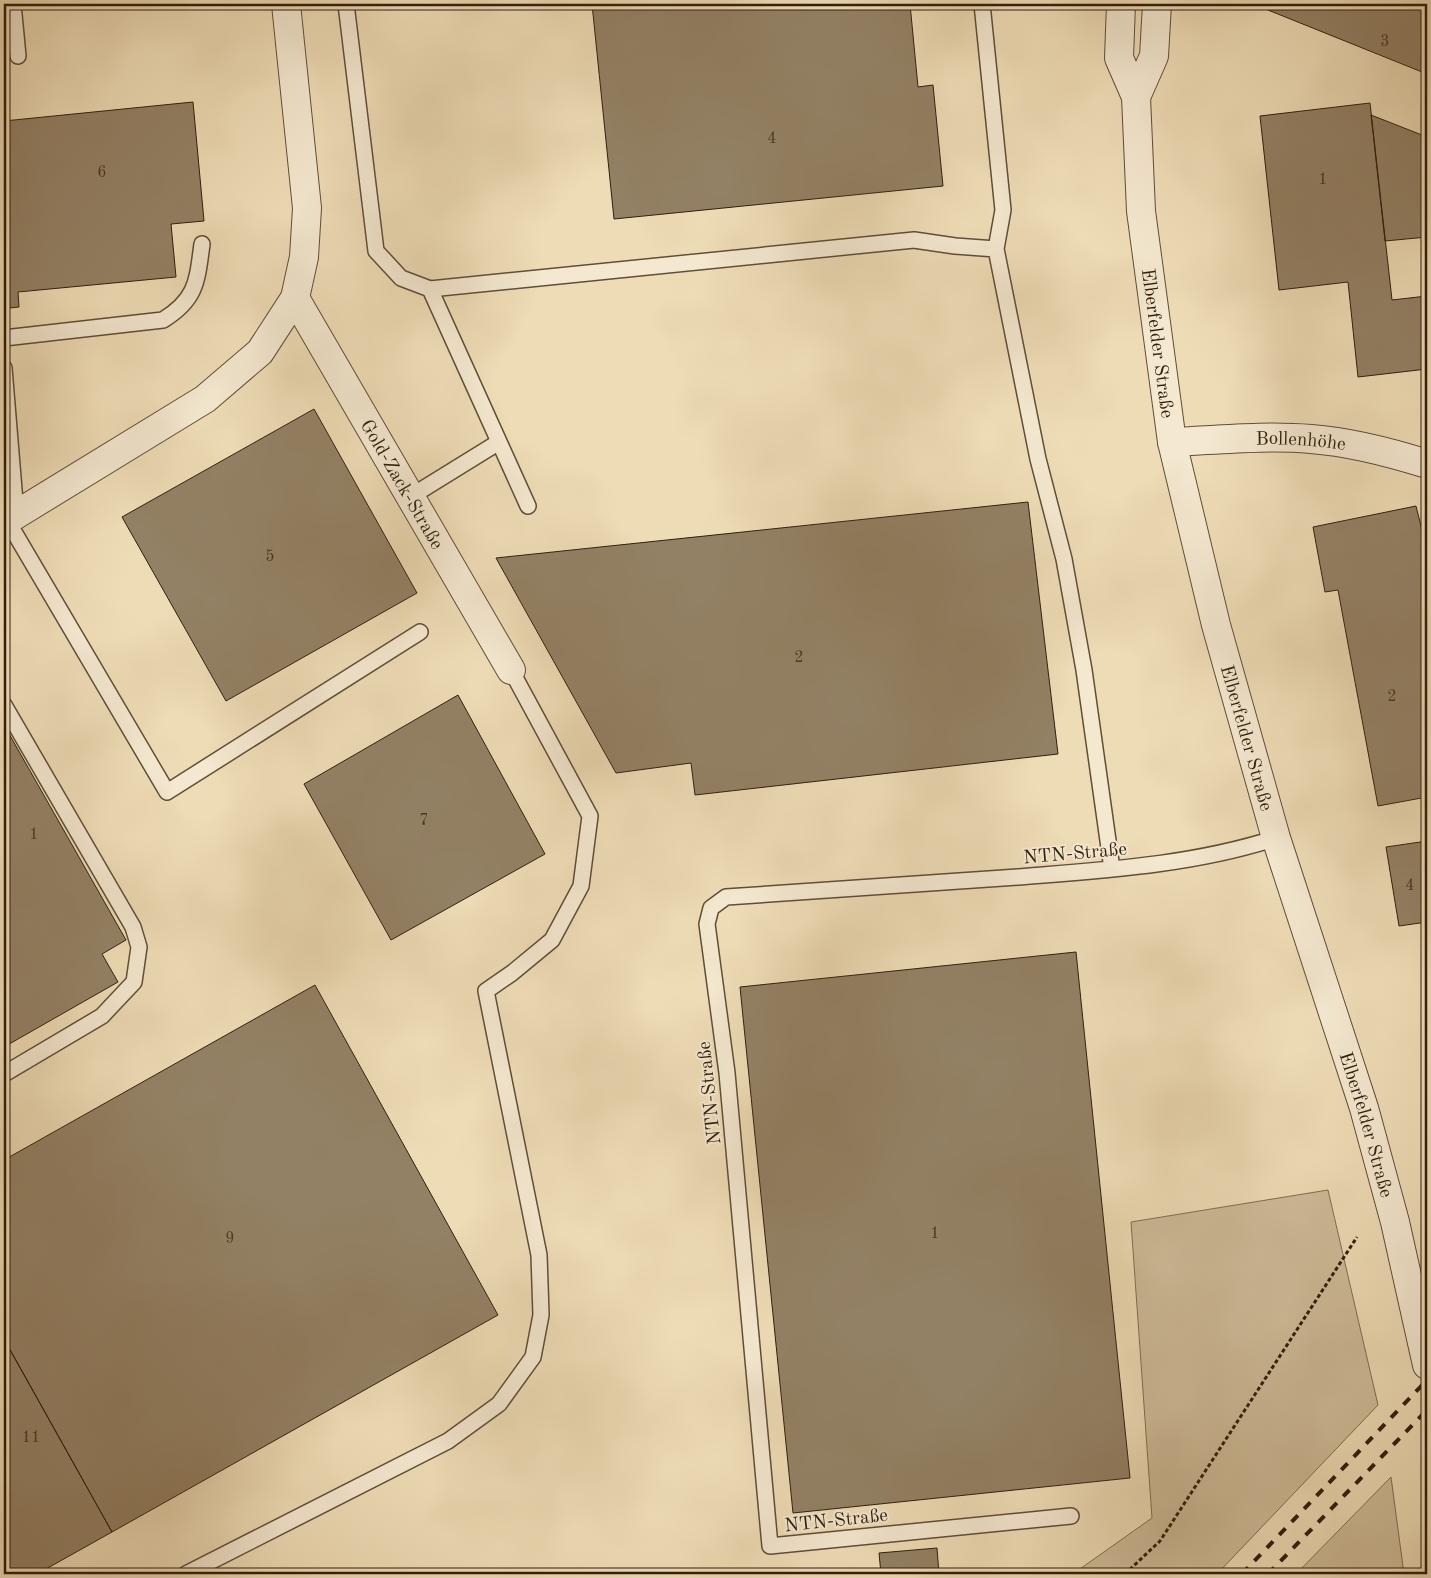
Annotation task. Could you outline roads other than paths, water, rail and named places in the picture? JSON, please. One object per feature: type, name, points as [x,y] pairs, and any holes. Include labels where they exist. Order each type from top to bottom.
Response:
[{"type":"street","points":[[9,519],[205,399],[260,352],[295,298],[304,257],[307,208],[286,4]]},
{"type":"street","name":"Elberfelder Straße","points":[[1121,4],[1119,58],[1136,97],[1141,211],[1172,442],[1216,626],[1276,838],[1364,1108],[1411,1286],[1427,1365]]},
{"type":"street","name":"Elberfelder Straße","points":[[1136,97],[1154,56],[1157,4]]},
{"type":"street","name":"Gold-Zack-Straße","points":[[295,298],[511,670]]},
{"type":"street","name":"Bollenhöhe","points":[[1172,442],[1278,437],[1312,439],[1373,448],[1427,464]]},
{"type":"lane","points":[[13,4],[18,56]]},
{"type":"lane","points":[[346,4],[376,251],[401,278],[430,289],[914,240],[996,249]]},
{"type":"lane","points":[[982,4],[1003,210],[996,249],[1038,459],[1066,568],[1084,670],[1112,870]]},
{"type":"lane","points":[[4,338],[163,320],[180,309],[196,285],[202,244]]},
{"type":"lane","points":[[430,289],[528,506]]},
{"type":"lane","points":[[4,368],[9,519],[167,792],[420,632]]},
{"type":"lane","points":[[410,497],[499,442]]},
{"type":"lane","points":[[186,1574],[448,1441],[499,1404],[533,1357],[541,1315],[539,1255],[486,991],[512,973],[552,940],[581,886],[590,816],[511,670]]},
{"type":"lane","points":[[4,705],[133,927],[138,947],[134,982],[102,1016],[4,1074]]},
{"type":"lane","name":"NTN-Straße","points":[[1070,1516],[770,1546],[728,1073],[707,924],[711,908],[726,897],[1112,870],[1238,850],[1276,838]]},
{"type":"railway","points":[[1242,1574],[1427,1380]]},
{"type":"railway","points":[[1268,1574],[1427,1410]]}]
